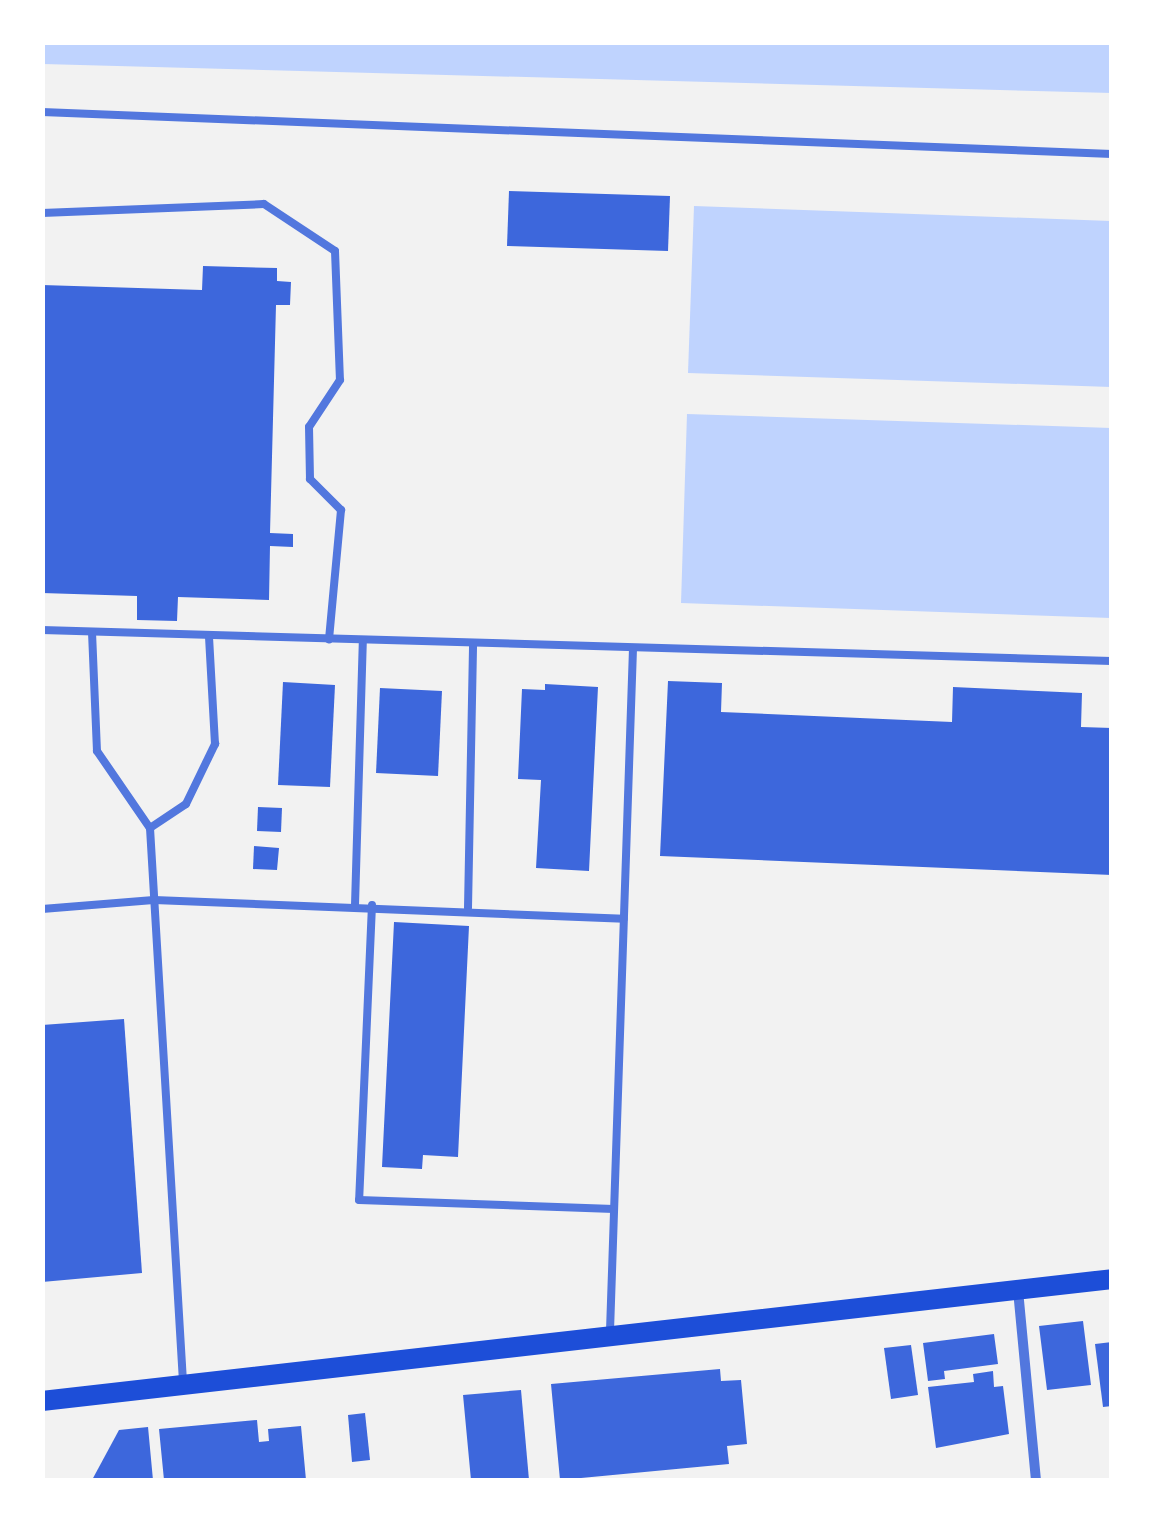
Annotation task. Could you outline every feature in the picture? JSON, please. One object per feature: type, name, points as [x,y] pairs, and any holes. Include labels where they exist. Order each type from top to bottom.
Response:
[{"type":"main road","points":[[43,1403],[184,1382],[610,1331],[1112,1278]]},
{"type":"street","points":[[1018,1289],[1036,1480]]},
{"type":"lane","points":[[42,112],[1112,154]]},
{"type":"lane","points":[[42,213],[264,204],[335,251],[340,380],[309,428],[310,479],[341,510],[329,639]]},
{"type":"lane","points":[[42,630],[1112,661]]},
{"type":"lane","points":[[92,632],[97,751],[150,828],[184,1382]]},
{"type":"lane","points":[[150,828],[186,804],[214,744],[209,636]]},
{"type":"lane","points":[[356,905],[363,640]]},
{"type":"lane","points":[[468,908],[473,643]]},
{"type":"lane","points":[[610,1331],[633,648]]},
{"type":"lane","points":[[42,908],[154,900],[468,908],[624,919]]},
{"type":"lane","points":[[372,905],[359,1200],[614,1209]]},
{"type":"water","points":[[43,42],[1111,42],[1112,93],[43,64]]},
{"type":"water","points":[[694,206],[1111,221],[1111,387],[688,373]]},
{"type":"water","points":[[687,414],[1111,428],[1111,618],[681,603]]},
{"type":"building","points":[[509,191],[670,196],[668,251],[507,246]]},
{"type":"building","points":[[203,266],[277,268],[277,281],[291,282],[290,305],[276,305],[270,533],[293,534],[293,547],[270,546],[269,600],[178,597],[177,621],[137,620],[137,596],[42,593],[42,285],[202,290]]},
{"type":"building","points":[[668,681],[722,683],[721,712],[952,722],[953,687],[1082,693],[1081,727],[1112,728],[1112,875],[660,856]]},
{"type":"building","points":[[283,682],[335,685],[330,787],[278,785]]},
{"type":"building","points":[[545,684],[598,687],[589,871],[536,868],[541,780],[518,779],[522,689],[545,690]]},
{"type":"building","points":[[380,688],[442,691],[438,776],[376,773]]},
{"type":"building","points":[[258,807],[282,808],[281,832],[257,831]]},
{"type":"building","points":[[254,846],[279,848],[277,870],[253,869]]},
{"type":"building","points":[[394,922],[469,926],[458,1157],[423,1155],[422,1169],[382,1167]]},
{"type":"building","points":[[124,1019],[142,1273],[42,1282],[42,1025]]},
{"type":"building","points":[[1083,1321],[1091,1385],[1047,1390],[1039,1326]]},
{"type":"building","points":[[994,1334],[998,1364],[944,1371],[945,1379],[928,1381],[923,1343]]},
{"type":"building","points":[[1112,1342],[1112,1406],[1103,1407],[1095,1344]]},
{"type":"building","points":[[911,1345],[918,1395],[891,1399],[884,1348]]},
{"type":"building","points":[[720,1369],[721,1381],[741,1380],[747,1444],[727,1446],[729,1464],[560,1480],[551,1384]]},
{"type":"building","points":[[993,1371],[994,1387],[1003,1386],[1009,1434],[936,1448],[928,1387],[974,1382],[973,1374]]},
{"type":"building","points":[[521,1390],[529,1480],[471,1480],[463,1395]]},
{"type":"building","points":[[365,1413],[370,1460],[352,1462],[348,1415]]},
{"type":"building","points":[[257,1420],[259,1442],[269,1441],[268,1429],[301,1426],[306,1480],[164,1480],[159,1429]]},
{"type":"building","points":[[148,1427],[153,1480],[92,1480],[119,1430]]}]
